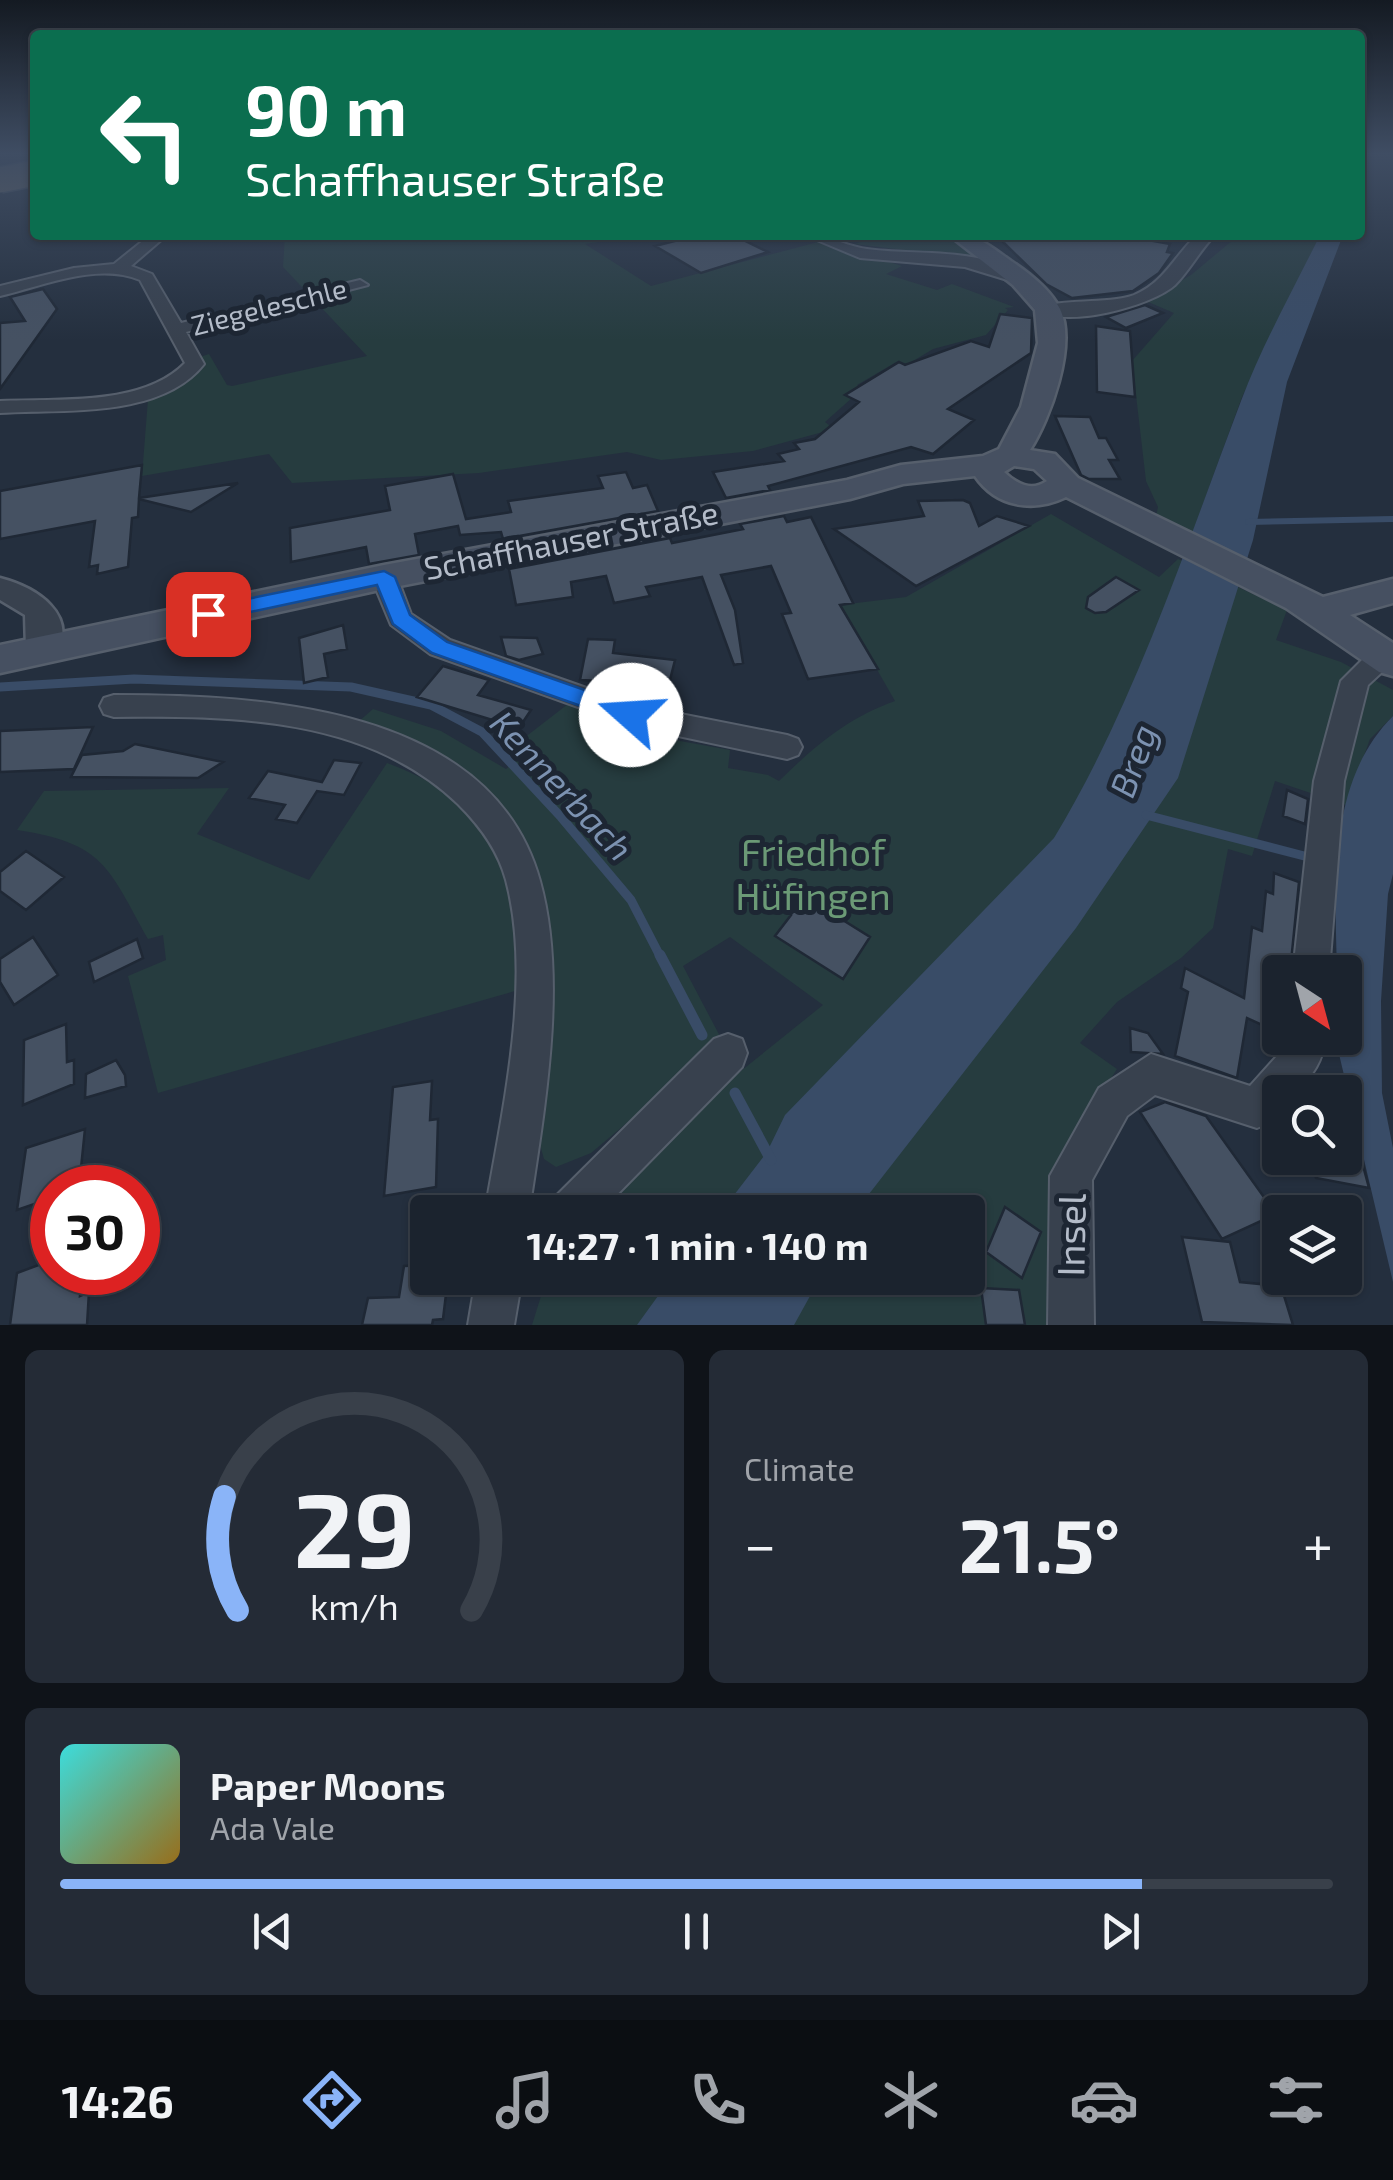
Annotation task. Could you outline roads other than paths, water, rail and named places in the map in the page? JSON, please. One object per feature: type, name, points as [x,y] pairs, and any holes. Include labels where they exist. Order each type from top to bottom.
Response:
[{"type":"main road","points":[[967,240],[1014,276],[1048,310],[1050,344],[1035,415],[999,468]]},
{"type":"main road","points":[[1035,415],[1051,481],[1148,536],[1184,545],[1382,643]]},
{"type":"main road","name":"Schaffhauser Straße","points":[[0,659],[384,577],[850,489],[962,482],[999,468],[1021,495],[1051,481]]},
{"type":"main road","points":[[1324,613],[1343,602],[1393,590]]},
{"type":"street","points":[[0,291],[119,268],[153,240]]},
{"type":"street","points":[[826,240],[860,254],[967,262],[1014,276]]},
{"type":"street","points":[[1048,310],[1088,310],[1136,302],[1171,280],[1191,240]]},
{"type":"street","name":"Ziegeleschle","points":[[0,407],[115,398],[172,385],[196,364],[146,277],[119,268]]},
{"type":"street","name":"Ziegeleschle","points":[[178,329],[360,285]]},
{"type":"street","points":[[384,577],[400,619],[440,647],[631,715],[786,746]]},
{"type":"street","points":[[0,588],[38,606],[46,622],[42,649]]},
{"type":"street","points":[[1313,955],[1329,781],[1355,681],[1382,643]]},
{"type":"street","points":[[114,706],[269,711],[355,731],[421,760],[484,805],[514,853],[528,904],[530,1042],[509,1195]]},
{"type":"street","points":[[587,1195],[728,1052]]},
{"type":"street","name":"Insel","points":[[1071,1325],[1072,1176],[1112,1102],[1151,1074],[1257,1108],[1304,1055]]},
{"type":"water","name":"Breg","points":[[1317,240],[1341,240],[1287,382],[1253,540],[1178,778],[1076,928],[868,1195],[734,1195],[767,1152],[785,1115],[1054,838],[1134,680],[1249,380]]},
{"type":"water","points":[[1393,716],[1393,874],[1388,894],[1381,1001],[1382,1093],[1393,1148],[1393,1282],[1362,1151],[1362,1075],[1344,1075],[1339,1055],[1362,1055],[1362,955],[1337,955],[1336,871],[1346,803],[1372,742]]},
{"type":"water","points":[[659,1295],[811,1295],[794,1325],[637,1325]]},
{"type":"waterway","points":[[1248,522],[1393,519]]},
{"type":"waterway","name":"Kennerbach","points":[[0,687],[134,679],[351,687],[431,705],[482,732],[561,817],[631,900],[661,958]]},
{"type":"waterway","name":"Breg","points":[[1146,815],[1312,858]]},
{"type":"waterway","name":"Kennerbach","points":[[660,955],[702,1035]]},
{"type":"waterway","name":"Kennerbach","points":[[735,1093],[771,1160]]},
{"type":"park label","name":"Friedhof Hüfingen","points":[[813,874]]}]
